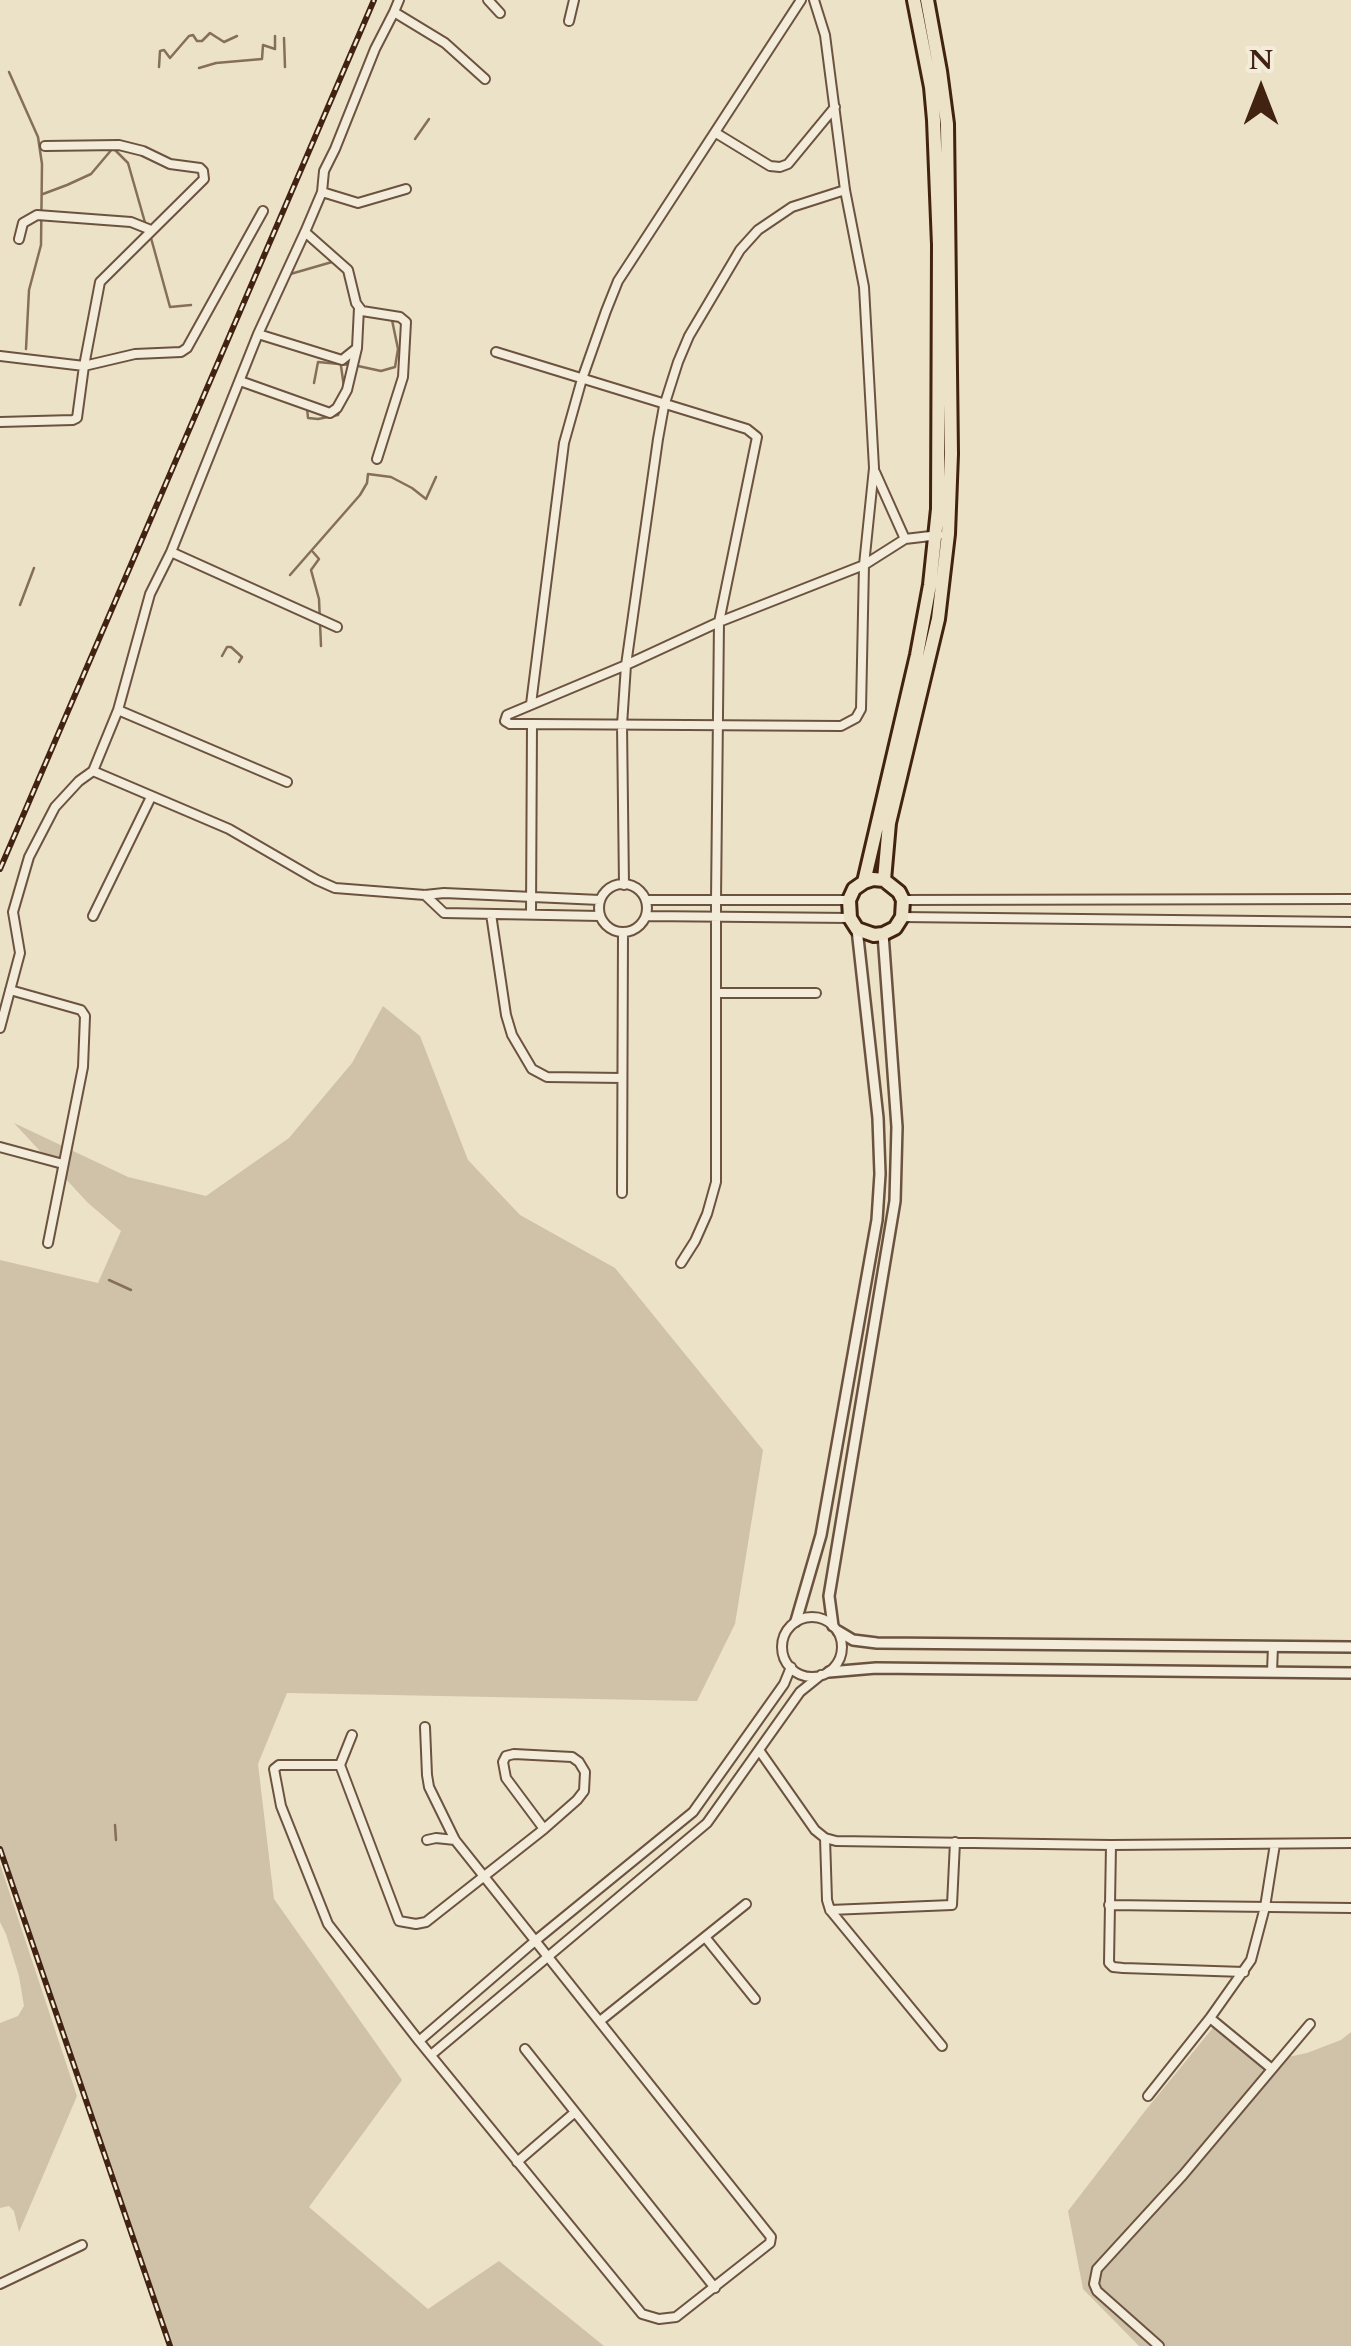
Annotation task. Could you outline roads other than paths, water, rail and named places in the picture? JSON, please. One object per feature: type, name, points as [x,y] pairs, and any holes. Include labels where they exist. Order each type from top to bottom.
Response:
[{"type":"highway","points":[[914,0],[931,87],[942,188]]},
{"type":"highway","points":[[884,880],[889,823],[938,619],[946,124],[927,0]]},
{"type":"highway","points":[[864,882],[942,534]]},
{"type":"highway","points":[[884,880],[903,900],[902,917],[895,928],[874,936],[853,924],[848,900],[864,882],[884,880]]},
{"type":"street","points":[[0,1028],[20,953],[13,912],[29,857],[56,807],[93,770],[118,710],[150,594],[171,552],[258,334],[306,232],[322,192],[324,171],[399,0]]},
{"type":"street","points":[[488,0],[500,12]]},
{"type":"street","points":[[569,21],[574,0]]},
{"type":"street","points":[[531,704],[564,443],[582,379],[618,282],[801,0]]},
{"type":"street","points":[[814,0],[825,35],[845,190],[864,287],[874,468],[864,565],[861,709],[856,718],[841,726],[622,726],[510,724],[504,720],[531,704],[719,622],[864,565],[905,539],[942,534]]},
{"type":"street","points":[[394,12],[445,43],[486,78]]},
{"type":"street","points":[[716,133],[770,166],[780,167],[788,164],[835,107]]},
{"type":"street","points":[[0,422],[76,420],[100,282],[204,179],[200,168],[162,162],[144,151],[119,145],[45,146]]},
{"type":"street","points":[[322,192],[358,203],[406,189]]},
{"type":"street","points":[[624,884],[622,726],[626,665],[656,449],[678,362],[740,250],[758,230],[792,207],[845,190]]},
{"type":"street","points":[[0,356],[84,366],[135,354],[174,354],[187,348],[263,212]]},
{"type":"street","points":[[19,239],[23,223],[37,215],[131,222],[151,230]]},
{"type":"street","points":[[240,381],[330,413],[347,390],[357,348],[359,308],[348,270],[306,232]]},
{"type":"street","points":[[359,308],[400,317],[407,326],[403,376],[377,460]]},
{"type":"street","points":[[258,334],[336,360],[346,358],[357,348]]},
{"type":"street","points":[[496,352],[747,429],[757,438],[719,622],[716,1182],[708,1214],[681,1263]]},
{"type":"street","points":[[874,468],[905,539]]},
{"type":"street","points":[[171,552],[337,626]]},
{"type":"street","points":[[118,710],[287,782]]},
{"type":"street","points":[[531,914],[532,724]]},
{"type":"street","points":[[93,770],[229,829],[336,888],[600,900]]},
{"type":"street","points":[[94,916],[151,797]]},
{"type":"street","points":[[624,884],[638,889],[646,900],[646,916],[637,928],[623,932],[608,928],[600,916],[600,900],[609,889],[624,884]]},
{"type":"street","points":[[425,895],[444,913],[600,916]]},
{"type":"street","points":[[903,900],[1351,899]]},
{"type":"street","points":[[646,900],[848,900]]},
{"type":"street","points":[[491,914],[506,1015],[512,1035],[532,1069],[547,1076],[622,1078]]},
{"type":"street","points":[[646,916],[853,924],[878,1118],[877,1220],[821,1535],[796,1622]]},
{"type":"street","points":[[902,917],[1351,922]]},
{"type":"street","points":[[622,1193],[623,932]]},
{"type":"street","points":[[431,2055],[708,1823],[800,1692],[840,1658],[842,1648],[829,1596],[894,1201],[897,1127],[884,934]]},
{"type":"street","points":[[10,990],[81,1010],[84,1016],[83,1067],[48,1243]]},
{"type":"street","points":[[717,993],[816,993]]},
{"type":"street","points":[[0,1147],[63,1164]]},
{"type":"street","points":[[1351,1647],[877,1643],[854,1640],[816,1617],[796,1622],[782,1643],[791,1668],[804,1676],[876,1668],[1351,1672]]},
{"type":"street","points":[[1272,1646],[1272,1672]]},
{"type":"street","points":[[419,2041],[693,1812],[784,1684],[791,1668]]},
{"type":"street","points":[[340,1765],[276,1766],[274,1773],[278,1798],[328,1924],[642,2314],[659,2319],[676,2317],[770,2243],[771,2238],[455,1840],[426,1775],[426,1727]]},
{"type":"street","points":[[352,1735],[340,1765],[400,1920],[426,1922],[485,1876],[544,1828],[578,1800],[584,1791],[585,1772],[572,1756],[506,1756],[502,1762],[506,1778],[544,1828]]},
{"type":"street","points":[[759,1750],[815,1830],[836,1841],[1351,1843]]},
{"type":"street","points":[[693,1812],[708,1823]]},
{"type":"street","points":[[825,1838],[830,1910],[942,2046]]},
{"type":"street","points":[[427,1840],[455,1840]]},
{"type":"street","points":[[830,1910],[952,1906],[955,1842]]},
{"type":"street","points":[[1112,1844],[1108,1958],[1114,1967],[1244,1972]]},
{"type":"street","points":[[1148,2096],[1251,1960],[1275,1844]]},
{"type":"street","points":[[600,2021],[746,1904]]},
{"type":"street","points":[[1109,1904],[1351,1908]]},
{"type":"street","points":[[705,1936],[755,1999]]},
{"type":"street","points":[[1210,2018],[1272,2069]]},
{"type":"street","points":[[1159,2346],[1098,2291],[1094,2284],[1096,2269],[1183,2176],[1310,2024]]},
{"type":"street","points":[[525,2049],[715,2288]]},
{"type":"street","points":[[517,2162],[574,2113]]},
{"type":"street","points":[[0,2284],[82,2245]]},
{"type":"waterway","points":[[159,67],[160,51],[164,50],[170,58],[189,36],[202,41],[210,33],[224,42],[237,36]]},
{"type":"waterway","points":[[199,68],[262,59],[263,45],[275,49],[275,36]]},
{"type":"waterway","points":[[284,38],[285,67]]},
{"type":"waterway","points":[[9,72],[38,137],[42,164],[41,245],[29,290],[26,349]]},
{"type":"waterway","points":[[415,139],[429,119]]},
{"type":"waterway","points":[[43,194],[91,174],[113,148],[128,163],[146,226]]},
{"type":"waterway","points":[[151,238],[170,307],[191,305]]},
{"type":"waterway","points":[[287,275],[332,262]]},
{"type":"waterway","points":[[358,366],[381,371],[395,367],[398,349],[392,320]]},
{"type":"waterway","points":[[314,383],[318,362],[350,365]]},
{"type":"waterway","points":[[341,366],[344,387]]},
{"type":"waterway","points":[[307,408],[308,418],[318,419],[338,415],[342,405]]},
{"type":"waterway","points":[[290,575],[360,495],[368,474],[391,477],[426,499],[436,477]]},
{"type":"waterway","points":[[313,552],[319,559],[311,570],[319,599],[321,646]]},
{"type":"waterway","points":[[20,605],[34,568]]},
{"type":"waterway","points":[[222,656],[231,647],[242,657],[239,662]]},
{"type":"waterway","points":[[109,1280],[131,1290]]},
{"type":"waterway","points":[[115,1825],[116,1840]]},
{"type":"railway","points":[[0,869],[374,0]]},
{"type":"railway","points":[[0,1849],[170,2346]]}]
